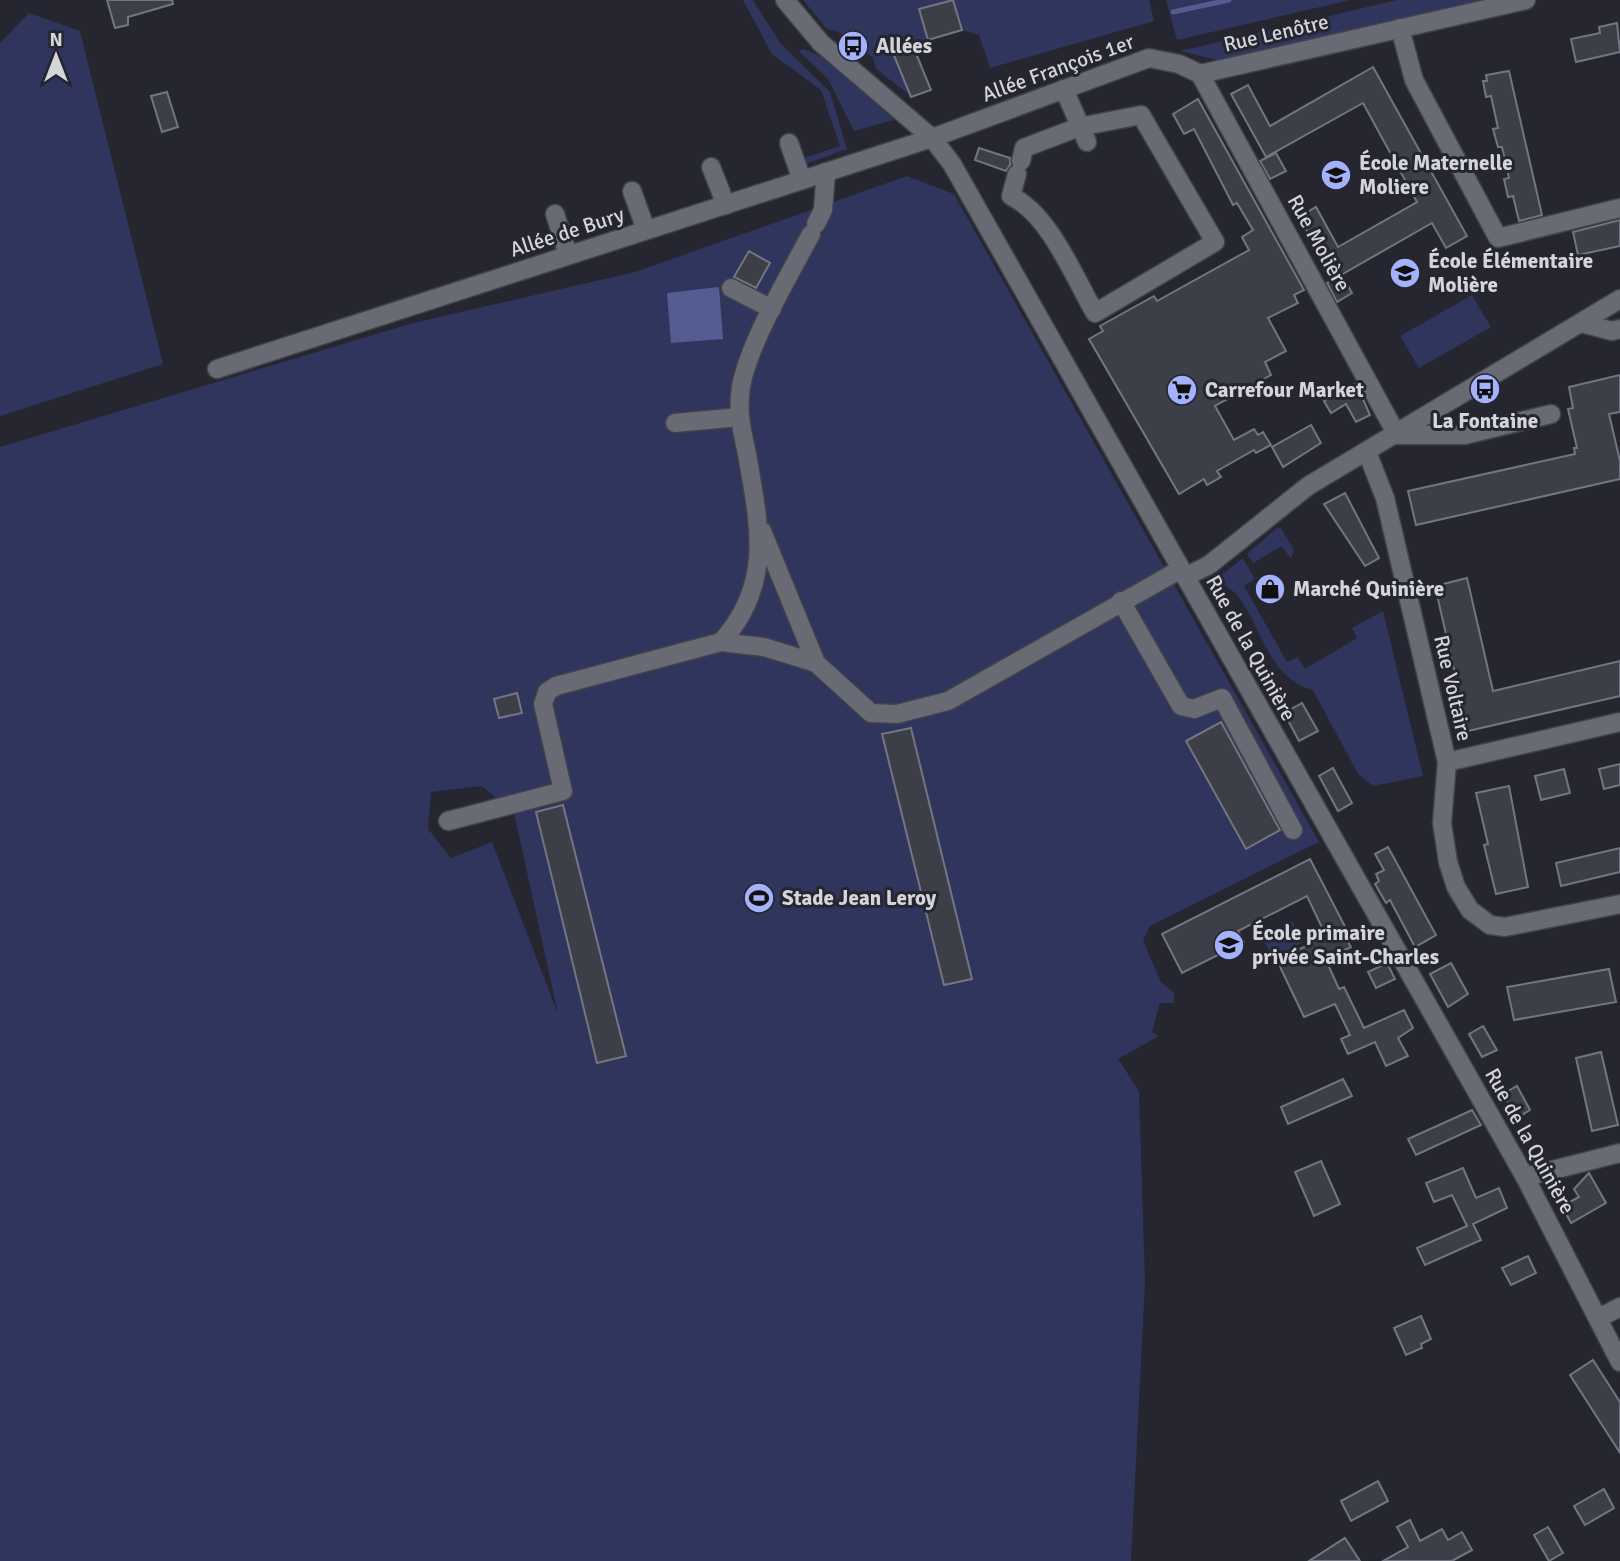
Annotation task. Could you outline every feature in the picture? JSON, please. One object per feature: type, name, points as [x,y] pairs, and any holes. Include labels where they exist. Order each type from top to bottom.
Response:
[{"type":"street","name":"Rue de la Quinière","points":[[785,0],[821,43],[932,138],[952,164],[1525,1177],[1620,1362]]},
{"type":"street","name":"Rue Lenôtre","points":[[1200,74],[1526,0]]},
{"type":"street","points":[[1400,28],[1414,80],[1498,238],[1620,208]]},
{"type":"street","name":"Allée François 1er","points":[[932,138],[1149,58],[1179,64],[1200,74]]},
{"type":"street","name":"Rue Molière","points":[[1200,74],[1397,435]]},
{"type":"street","points":[[1064,89],[1083,134]]},
{"type":"street","points":[[1141,115],[1215,242],[1095,313],[1042,222],[1025,203],[1012,197],[1024,148],[1083,134],[1141,115]]},
{"type":"street","name":"Allée de Bury","points":[[216,369],[932,138]]},
{"type":"street","points":[[789,143],[802,180]]},
{"type":"street","points":[[711,167],[726,205]]},
{"type":"street","points":[[816,663],[759,524],[740,417],[743,377],[772,309],[823,210],[826,172]]},
{"type":"street","points":[[632,191],[646,230]]},
{"type":"street","points":[[555,214],[568,256]]},
{"type":"street","points":[[731,288],[772,309]]},
{"type":"street","points":[[448,821],[563,791],[543,704],[547,692],[556,686],[721,642],[764,647],[816,663],[871,713],[897,714],[948,701],[1121,601],[1183,573],[1209,565],[1308,486],[1620,299]]},
{"type":"street","points":[[1581,323],[1612,331],[1620,329]]},
{"type":"street","points":[[1397,435],[1465,435],[1551,414]]},
{"type":"street","points":[[675,423],[740,417]]},
{"type":"street","name":"Rue Voltaire","points":[[1367,452],[1385,498],[1447,762],[1442,823],[1448,862],[1456,887],[1470,910],[1490,925],[1522,926],[1620,904]]},
{"type":"street","points":[[721,642],[737,624],[755,582],[759,524]]},
{"type":"street","points":[[1121,601],[1181,706],[1194,709],[1222,698],[1293,830]]},
{"type":"street","points":[[1447,762],[1620,722]]},
{"type":"street","points":[[1525,1177],[1620,1153]]},
{"type":"street","points":[[1599,1318],[1620,1307]]},
{"type":"shaded area","points":[[743,0],[753,0],[781,44],[830,92],[847,149],[803,165],[801,159],[840,146],[821,90],[772,54]]},
{"type":"shaded area","points":[[803,0],[950,0],[919,9],[928,40],[895,53],[912,97],[876,69],[873,58],[839,32],[827,29]]},
{"type":"shaded area","points":[[953,0],[1149,0],[1154,21],[990,68],[979,35],[962,30]]},
{"type":"shaded area","points":[[1166,0],[1351,0],[1177,40]]},
{"type":"shaded area","points":[[1397,0],[1503,0],[1278,50],[1217,60],[1180,51]]},
{"type":"shaded area","points":[[29,13],[80,31],[163,364],[0,416],[0,43]]},
{"type":"shaded area","points":[[801,49],[825,59],[852,77],[878,99],[894,120],[854,131],[828,79],[800,52]]},
{"type":"shaded area","points":[[907,176],[954,194],[1319,842],[1150,926],[1143,941],[1161,982],[1174,993],[1174,1003],[1160,1003],[1152,1032],[1159,1036],[1118,1059],[1139,1091],[1145,1282],[1131,1561],[0,1561],[0,447],[413,323],[635,272]],"holes":[[[482,786],[501,802],[511,799],[558,1014],[492,842],[451,858],[428,829],[431,792]]]},
{"type":"shaded area","points":[[719,287],[723,339],[671,343],[667,293]]},
{"type":"shaded area","points":[[1472,295],[1491,327],[1419,368],[1400,336]]},
{"type":"shaded area","points":[[1277,528],[1281,528],[1294,550],[1291,559],[1282,546],[1253,563],[1247,554]]},
{"type":"shaded area","points":[[1243,558],[1255,579],[1244,586],[1287,662],[1298,657],[1305,669],[1357,638],[1352,628],[1383,611],[1423,776],[1373,786],[1358,774],[1313,690],[1286,675],[1268,651],[1237,595],[1215,580]]},
{"type":"shaded area","points":[[1292,921],[1303,942],[1274,959],[1262,938]]},
{"type":"building","points":[[107,0],[172,0],[173,4],[128,17],[128,25],[115,28]]},
{"type":"building","points":[[953,0],[962,30],[928,40],[919,9]]},
{"type":"building","points":[[1617,23],[1620,52],[1576,62],[1571,39],[1600,33],[1599,27]]},
{"type":"building","points":[[913,46],[931,90],[911,97],[893,53]]},
{"type":"building","points":[[1373,67],[1467,236],[1446,248],[1432,223],[1334,279],[1299,217],[1316,207],[1338,247],[1417,202],[1363,103],[1266,157],[1231,94],[1248,85],[1270,126]]},
{"type":"building","points":[[1509,71],[1542,215],[1519,221],[1513,196],[1508,197],[1504,179],[1509,178],[1502,147],[1498,147],[1493,129],[1498,128],[1491,96],[1486,97],[1483,81],[1487,81],[1486,75]]},
{"type":"building","points":[[167,92],[178,127],[162,132],[151,96]]},
{"type":"building","name":"Carrefour Market","points":[[1198,99],[1304,290],[1294,295],[1298,303],[1268,318],[1286,351],[1265,362],[1271,375],[1215,406],[1234,440],[1254,429],[1258,435],[1263,432],[1271,445],[1256,453],[1254,450],[1217,471],[1221,477],[1207,485],[1204,479],[1179,494],[1089,339],[1103,331],[1100,326],[1154,296],[1157,301],[1249,250],[1242,237],[1253,230],[1237,203],[1233,205],[1194,129],[1184,134],[1173,114]]},
{"type":"building","points":[[979,148],[1010,158],[1006,171],[975,160]]},
{"type":"building","points":[[1276,153],[1286,171],[1270,179],[1260,161]]},
{"type":"building","points":[[1620,220],[1620,246],[1578,255],[1573,232]]},
{"type":"building","points":[[749,251],[770,263],[756,288],[734,277]]},
{"type":"building","points":[[1342,275],[1352,293],[1337,302],[1327,283]]},
{"type":"building","points":[[1620,375],[1620,412],[1609,414],[1620,461],[1620,479],[1416,525],[1408,491],[1575,454],[1574,448],[1577,448],[1568,409],[1573,408],[1569,387]]},
{"type":"building","points":[[1356,383],[1370,415],[1356,422],[1346,404],[1331,413],[1324,401]]},
{"type":"building","points":[[1311,425],[1321,443],[1283,467],[1272,447]]},
{"type":"building","points":[[1345,493],[1379,558],[1365,566],[1324,504]]},
{"type":"building","points":[[1467,578],[1493,691],[1620,661],[1620,696],[1468,731],[1435,586]]},
{"type":"building","points":[[517,693],[522,713],[499,718],[494,699]]},
{"type":"building","points":[[1302,703],[1318,731],[1299,741],[1284,713]]},
{"type":"building","points":[[1221,722],[1280,830],[1246,849],[1186,741]]},
{"type":"building","points":[[911,728],[972,979],[944,985],[882,734]]},
{"type":"building","points":[[1620,764],[1620,785],[1604,789],[1599,769]]},
{"type":"building","points":[[1333,768],[1352,803],[1338,811],[1319,776]]},
{"type":"building","points":[[1564,769],[1570,793],[1541,800],[1535,776]]},
{"type":"building","points":[[1509,786],[1528,887],[1496,894],[1484,845],[1488,844],[1476,793]]},
{"type":"building","points":[[563,805],[626,1056],[597,1063],[536,812]]},
{"type":"building","points":[[1388,847],[1436,935],[1415,947],[1390,900],[1386,903],[1375,884],[1379,881],[1376,874],[1384,870],[1375,854]]},
{"type":"building","points":[[1620,848],[1620,872],[1561,886],[1556,863]]},
{"type":"building","points":[[1310,859],[1352,940],[1348,942],[1351,947],[1326,960],[1339,989],[1344,987],[1364,1028],[1404,1010],[1413,1028],[1398,1038],[1408,1056],[1386,1066],[1375,1042],[1348,1054],[1341,1039],[1350,1035],[1335,1004],[1304,1017],[1281,969],[1278,960],[1326,936],[1307,896],[1238,931],[1244,942],[1182,973],[1162,934]]},
{"type":"building","points":[[1387,963],[1395,979],[1376,988],[1368,972]]},
{"type":"building","points":[[1451,963],[1468,994],[1448,1007],[1430,974]]},
{"type":"building","points":[[1609,969],[1616,1002],[1514,1020],[1507,987]]},
{"type":"building","points":[[1483,1026],[1497,1050],[1482,1057],[1469,1034]]},
{"type":"building","points":[[1601,1052],[1618,1125],[1592,1131],[1576,1058]]},
{"type":"building","points":[[1343,1079],[1352,1096],[1288,1124],[1281,1107]]},
{"type":"building","points":[[1517,1086],[1530,1110],[1517,1118],[1503,1094]]},
{"type":"building","points":[[1472,1110],[1481,1125],[1416,1155],[1408,1139]]},
{"type":"building","points":[[1321,1161],[1340,1204],[1314,1216],[1295,1172]]},
{"type":"building","points":[[1463,1168],[1476,1198],[1499,1188],[1507,1208],[1473,1224],[1481,1240],[1425,1265],[1417,1248],[1467,1226],[1452,1195],[1434,1202],[1426,1183]]},
{"type":"building","points":[[1589,1173],[1606,1203],[1571,1223],[1562,1206],[1579,1197],[1574,1189]]},
{"type":"building","points":[[1528,1256],[1536,1273],[1511,1285],[1502,1268]]},
{"type":"building","points":[[1421,1316],[1431,1339],[1421,1344],[1422,1348],[1406,1355],[1394,1328]]},
{"type":"building","points":[[1593,1360],[1620,1402],[1620,1453],[1570,1375]]},
{"type":"building","points":[[1378,1481],[1388,1501],[1351,1521],[1341,1501]]},
{"type":"building","points":[[1604,1489],[1614,1508],[1585,1525],[1574,1506]]},
{"type":"building","points":[[1410,1520],[1420,1541],[1442,1529],[1448,1540],[1462,1532],[1472,1550],[1452,1561],[1383,1561],[1408,1547],[1397,1527]]},
{"type":"building","points":[[1548,1527],[1563,1553],[1549,1561],[1534,1535]]},
{"type":"building","points":[[1345,1538],[1360,1561],[1309,1561]]},
{"type":"waterway","points":[[1173,12],[1229,0]]},
{"type":"place","name":"Allées","points":[[853,46]]},
{"type":"place","name":"École Maternelle Moliere","points":[[1336,175]]},
{"type":"place","name":"École Élémentaire Molière","points":[[1405,273]]},
{"type":"place","name":"La Fontaine","points":[[1485,389]]},
{"type":"place","name":"Carrefour Market","points":[[1182,390]]},
{"type":"place","name":"Marché Quinière","points":[[1270,589]]},
{"type":"place","name":"Stade Jean Leroy","points":[[759,898]]},
{"type":"place","name":"École primaire privée Saint-Charles","points":[[1229,945]]}]
